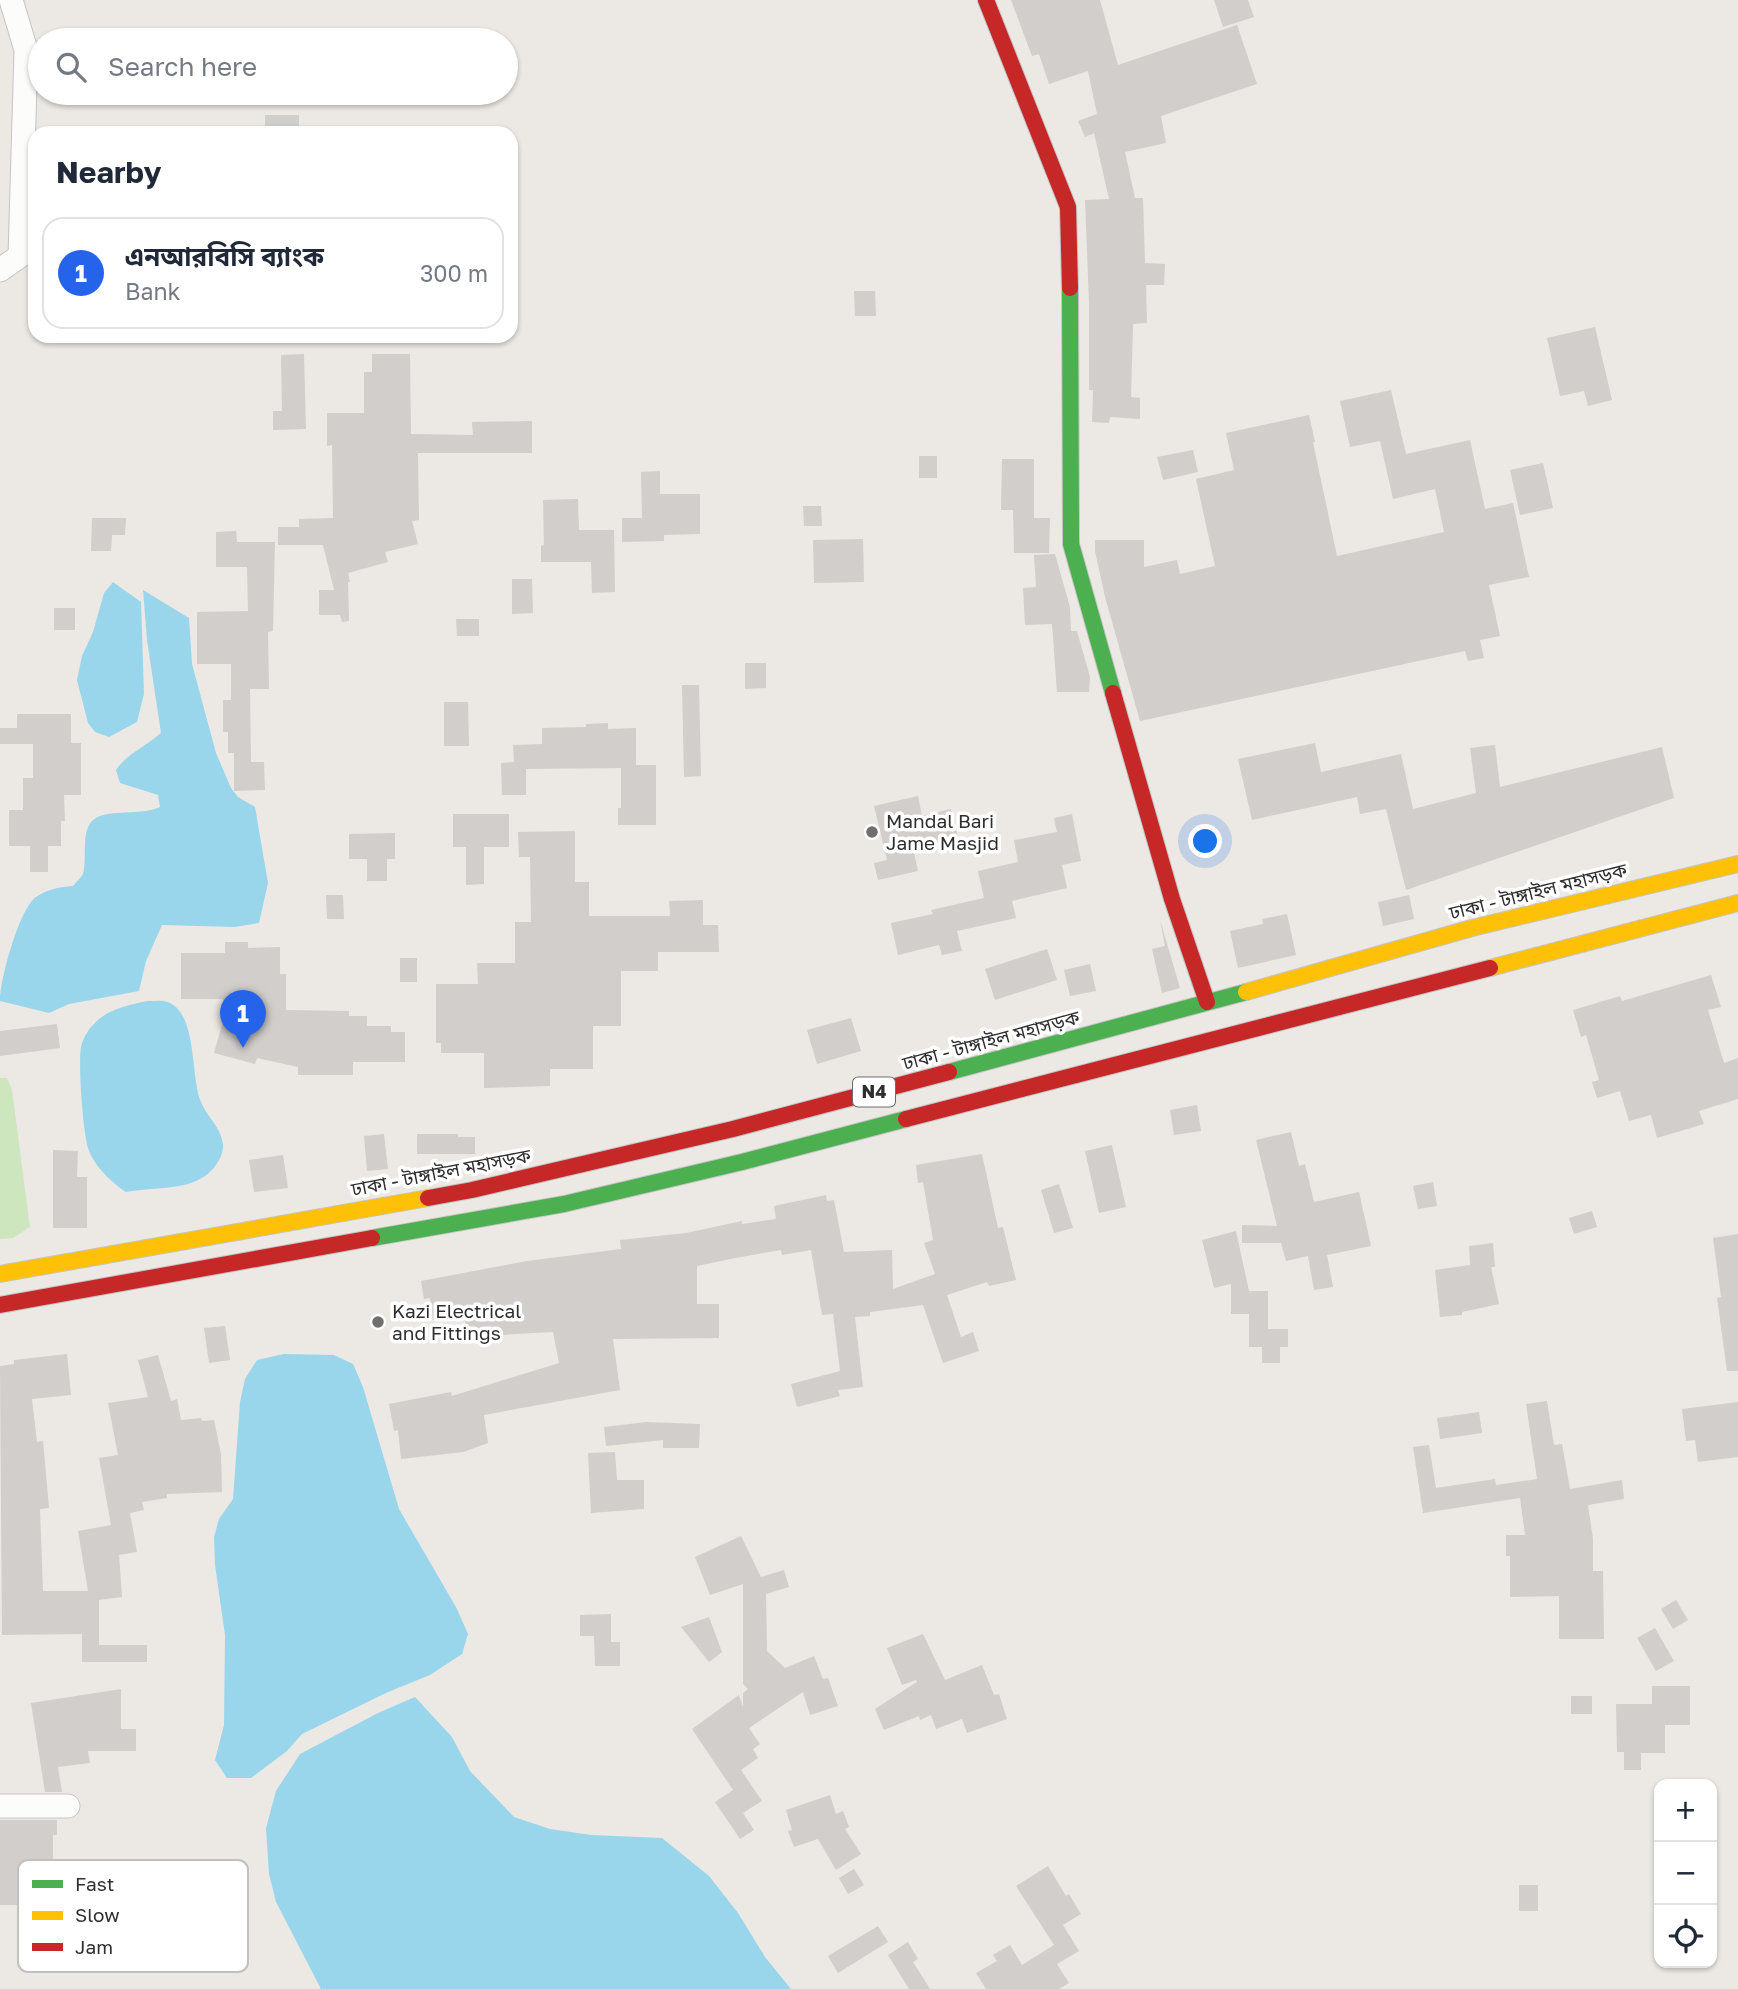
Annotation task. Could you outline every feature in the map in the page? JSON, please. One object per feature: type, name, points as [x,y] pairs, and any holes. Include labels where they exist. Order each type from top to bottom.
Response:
[{"type":"main road","points":[[986,0],[1068,206],[1071,544],[1172,899],[1207,1002]]},
{"type":"main road","name":"ঢাকা - টাঙ্গাইল মহাসড়ক","points":[[0,1306],[564,1204],[741,1162],[1627,911],[1738,864]]},
{"type":"main road","name":"ঢাকা - টাঙ্গাইল মহাসড়ক","points":[[0,1274],[472,1190],[759,1122],[994,1061],[1472,928],[1627,911],[1738,903]]},
{"type":"street","points":[[0,270],[20,256],[26,50],[11,0]]},
{"type":"street","points":[[0,1806],[68,1806]]},
{"type":"green space","points":[[0,1078],[7,1078],[12,1090],[30,1227],[13,1238],[0,1239]]},
{"type":"water","points":[[113,582],[141,602],[144,694],[137,722],[109,737],[95,732],[88,723],[77,680],[82,656],[93,632],[104,593]]},
{"type":"water","points":[[143,590],[189,618],[192,664],[216,753],[231,788],[238,797],[255,807],[268,883],[259,923],[235,927],[162,925],[146,961],[139,991],[69,1004],[49,1013],[0,1001],[7,962],[23,915],[36,897],[54,889],[73,886],[82,876],[86,836],[91,823],[102,815],[160,807],[158,795],[120,783],[116,770],[161,733],[147,640]]},
{"type":"water","points":[[147,1001],[168,1002],[178,1009],[184,1019],[189,1032],[201,1102],[220,1133],[223,1149],[215,1166],[197,1181],[126,1192],[104,1173],[88,1148],[84,1127],[81,1047],[84,1037],[99,1019],[119,1008]]},
{"type":"water","points":[[284,1354],[334,1355],[353,1364],[363,1387],[399,1509],[456,1607],[468,1634],[462,1654],[430,1675],[388,1692],[302,1734],[287,1751],[251,1778],[227,1778],[215,1760],[224,1725],[225,1635],[215,1565],[214,1537],[219,1519],[233,1499],[240,1402],[245,1379],[257,1360]]},
{"type":"water","points":[[415,1697],[452,1737],[470,1771],[514,1817],[550,1829],[591,1835],[662,1838],[709,1876],[738,1913],[765,1957],[791,1989],[321,1989],[276,1902],[269,1874],[266,1828],[276,1791],[300,1754]]},
{"type":"building","points":[[1011,0],[1100,0],[1118,65],[1237,25],[1257,84],[1161,116],[1166,143],[1125,152],[1135,198],[1143,198],[1145,263],[1165,264],[1164,285],[1146,285],[1147,323],[1133,324],[1131,397],[1140,398],[1140,419],[1110,417],[1109,423],[1092,422],[1085,200],[1109,199],[1094,133],[1085,137],[1078,121],[1097,114],[1088,71],[1049,84],[1039,54],[1032,56]]},
{"type":"building","points":[[1214,0],[1248,0],[1254,17],[1223,27]]},
{"type":"building","points":[[265,115],[299,115],[299,126],[265,126]]},
{"type":"building","points":[[854,291],[875,291],[876,316],[855,316]]},
{"type":"building","points":[[1595,327],[1612,400],[1588,406],[1584,391],[1560,396],[1547,338]]},
{"type":"building","points":[[304,354],[306,429],[273,430],[273,411],[282,411],[281,355]]},
{"type":"building","points":[[372,354],[410,354],[411,434],[473,435],[472,422],[532,421],[532,453],[418,453],[419,520],[412,521],[418,544],[385,552],[388,562],[348,573],[349,621],[342,622],[340,615],[319,615],[319,590],[334,590],[323,545],[278,545],[278,527],[299,527],[299,519],[333,518],[332,445],[327,446],[327,413],[364,413],[364,372],[372,372]]},
{"type":"building","points":[[1391,390],[1406,454],[1470,440],[1485,509],[1513,503],[1529,577],[1489,585],[1500,636],[1480,640],[1484,658],[1468,661],[1465,651],[1140,721],[1105,597],[1095,540],[1144,540],[1144,567],[1177,560],[1180,574],[1215,566],[1196,479],[1234,470],[1226,433],[1309,415],[1337,556],[1444,532],[1435,489],[1393,499],[1380,441],[1350,447],[1340,401]]},
{"type":"building","points":[[1193,450],[1198,472],[1163,480],[1157,457]]},
{"type":"building","points":[[919,456],[937,456],[937,478],[919,478]]},
{"type":"building","points":[[1002,459],[1034,459],[1034,518],[1050,518],[1049,553],[1014,553],[1013,510],[1001,510]]},
{"type":"building","points":[[1543,463],[1553,508],[1520,515],[1510,470]]},
{"type":"building","points":[[660,471],[660,494],[700,494],[700,534],[664,535],[664,541],[622,542],[622,518],[642,518],[641,472]]},
{"type":"building","points":[[578,499],[579,530],[614,530],[615,592],[592,593],[591,562],[541,562],[541,546],[544,545],[543,500]]},
{"type":"building","points":[[803,506],[821,506],[822,526],[804,526]]},
{"type":"building","points":[[92,518],[126,518],[125,535],[112,535],[111,551],[91,551]]},
{"type":"building","points":[[236,531],[237,542],[275,542],[273,631],[268,632],[269,689],[250,689],[251,762],[264,762],[265,790],[234,791],[234,753],[228,753],[228,732],[223,732],[223,700],[231,700],[231,664],[197,664],[197,612],[248,611],[247,567],[216,567],[216,532]]},
{"type":"building","points":[[863,539],[864,582],[814,583],[813,540]]},
{"type":"building","points":[[1055,554],[1070,607],[1071,631],[1077,631],[1090,677],[1089,692],[1057,692],[1052,624],[1025,625],[1023,588],[1036,587],[1034,555]]},
{"type":"building","points":[[512,579],[532,579],[533,613],[512,614]]},
{"type":"building","points":[[54,608],[75,608],[75,630],[54,630]]},
{"type":"building","points":[[456,619],[479,619],[479,636],[457,636]]},
{"type":"building","points":[[745,663],[766,663],[766,688],[745,689]]},
{"type":"building","points":[[682,685],[699,685],[701,776],[684,777]]},
{"type":"building","points":[[444,702],[468,702],[469,746],[444,746]]},
{"type":"building","points":[[17,714],[71,714],[71,743],[81,743],[81,795],[64,795],[65,821],[61,821],[61,846],[48,846],[48,872],[30,872],[30,846],[9,846],[9,810],[23,810],[23,778],[33,778],[33,744],[0,744],[0,728],[17,728]]},
{"type":"building","points":[[608,723],[608,729],[636,728],[636,765],[656,765],[656,825],[618,825],[618,808],[621,808],[621,768],[526,769],[526,795],[502,795],[501,763],[514,762],[513,745],[542,744],[542,728],[586,727],[586,724]]},
{"type":"building","points":[[1315,743],[1321,772],[1401,754],[1413,809],[1476,793],[1470,748],[1495,745],[1500,787],[1662,747],[1674,798],[1406,890],[1386,809],[1360,814],[1357,797],[1252,820],[1238,759]]},
{"type":"building","points":[[918,796],[922,816],[951,809],[958,838],[913,848],[918,871],[878,880],[874,863],[887,860],[874,806]]},
{"type":"building","points":[[453,814],[509,814],[509,847],[484,847],[484,884],[466,885],[466,847],[453,847]]},
{"type":"building","points":[[1072,814],[1081,861],[1062,865],[1067,888],[1012,901],[1016,918],[957,931],[962,951],[942,955],[939,945],[898,955],[891,923],[933,914],[931,910],[984,898],[978,871],[1018,862],[1014,840],[1057,832],[1054,818]]},
{"type":"building","points":[[575,831],[575,882],[589,882],[589,916],[670,916],[669,901],[703,900],[703,925],[718,925],[719,952],[658,952],[658,971],[621,971],[621,1026],[593,1026],[593,1069],[550,1069],[550,1086],[484,1088],[484,1053],[441,1053],[441,1043],[436,1043],[436,984],[478,984],[477,963],[515,963],[515,922],[531,922],[530,857],[519,857],[518,832]]},
{"type":"building","points":[[395,833],[395,859],[387,859],[387,881],[367,881],[367,859],[349,859],[349,834]]},
{"type":"building","points":[[326,895],[343,895],[344,919],[327,919]]},
{"type":"building","points":[[1409,895],[1414,919],[1383,926],[1378,902]]},
{"type":"building","points":[[1287,914],[1296,955],[1238,968],[1230,931],[1263,924],[1262,919]]},
{"type":"building","points":[[1160,920],[1180,988],[1162,993],[1152,949],[1165,946]]},
{"type":"building","points":[[225,942],[248,942],[248,948],[280,947],[280,974],[286,974],[286,1010],[349,1011],[349,1016],[367,1016],[367,1026],[391,1026],[391,1032],[405,1032],[405,1062],[353,1062],[353,1075],[298,1075],[298,1067],[257,1058],[255,1064],[214,1053],[223,1021],[223,999],[181,999],[181,953],[225,953]]},
{"type":"building","points":[[1047,949],[1057,980],[995,1000],[985,969]]},
{"type":"building","points":[[400,958],[417,958],[417,982],[400,982]]},
{"type":"building","points":[[1090,964],[1096,991],[1070,996],[1064,970]]},
{"type":"building","points":[[1711,975],[1721,1007],[1708,1010],[1724,1063],[1738,1058],[1738,1099],[1699,1111],[1704,1124],[1657,1138],[1651,1115],[1629,1121],[1620,1091],[1597,1098],[1592,1082],[1599,1080],[1586,1035],[1581,1037],[1573,1010],[1620,996],[1622,1001]]},
{"type":"building","points":[[851,1018],[861,1051],[817,1064],[807,1030]]},
{"type":"building","points":[[57,1024],[60,1048],[0,1056],[0,1031]]},
{"type":"building","points":[[1197,1105],[1201,1131],[1174,1135],[1170,1110]]},
{"type":"building","points":[[1291,1132],[1299,1166],[1305,1164],[1314,1202],[1359,1192],[1371,1246],[1327,1255],[1333,1287],[1314,1290],[1308,1256],[1286,1261],[1281,1243],[1242,1243],[1242,1225],[1277,1226],[1256,1140]]},
{"type":"building","points":[[384,1134],[388,1169],[367,1171],[364,1136]]},
{"type":"building","points":[[417,1134],[458,1134],[458,1137],[475,1137],[475,1154],[417,1154]]},
{"type":"building","points":[[1112,1145],[1126,1207],[1099,1213],[1085,1151]]},
{"type":"building","points":[[53,1150],[78,1151],[77,1177],[87,1177],[87,1228],[53,1228]]},
{"type":"building","points":[[982,1154],[998,1228],[1003,1227],[1016,1280],[989,1286],[987,1282],[947,1295],[961,1337],[973,1332],[979,1351],[943,1363],[923,1305],[870,1312],[870,1316],[855,1317],[863,1387],[838,1390],[840,1396],[797,1407],[791,1384],[840,1371],[833,1314],[822,1315],[811,1250],[782,1255],[781,1250],[735,1258],[697,1266],[697,1304],[719,1304],[719,1338],[613,1339],[620,1390],[484,1415],[488,1443],[463,1452],[401,1459],[398,1430],[394,1431],[389,1404],[451,1392],[452,1396],[559,1363],[553,1332],[466,1337],[465,1314],[433,1320],[430,1298],[424,1299],[421,1281],[527,1261],[621,1249],[620,1240],[686,1233],[742,1221],[742,1224],[776,1219],[774,1206],[826,1195],[827,1201],[834,1200],[844,1252],[892,1250],[893,1289],[935,1274],[924,1243],[933,1240],[923,1182],[918,1183],[916,1165]]},
{"type":"building","points":[[283,1155],[288,1188],[254,1192],[249,1160]]},
{"type":"building","points":[[1433,1182],[1437,1206],[1418,1209],[1413,1186]]},
{"type":"building","points":[[1059,1184],[1073,1228],[1054,1233],[1041,1190]]},
{"type":"building","points":[[1592,1211],[1597,1227],[1574,1234],[1569,1218]]},
{"type":"building","points":[[1236,1231],[1249,1291],[1268,1291],[1268,1329],[1288,1329],[1288,1347],[1280,1347],[1280,1363],[1262,1363],[1262,1347],[1249,1347],[1249,1314],[1231,1314],[1231,1284],[1214,1288],[1202,1240]]},
{"type":"building","points":[[1738,1234],[1738,1371],[1727,1371],[1717,1298],[1721,1297],[1713,1238]]},
{"type":"building","points":[[1493,1243],[1495,1267],[1491,1267],[1499,1304],[1462,1312],[1462,1315],[1440,1317],[1435,1270],[1470,1265],[1469,1246]]},
{"type":"building","points":[[225,1326],[230,1360],[209,1363],[204,1328]]},
{"type":"building","points":[[67,1354],[71,1395],[32,1399],[37,1442],[43,1441],[49,1508],[40,1509],[43,1591],[88,1591],[78,1531],[111,1525],[99,1458],[118,1455],[108,1403],[148,1397],[138,1360],[158,1355],[171,1401],[177,1399],[181,1420],[214,1420],[221,1454],[222,1492],[167,1494],[167,1498],[142,1502],[144,1510],[130,1513],[137,1552],[119,1555],[122,1597],[99,1600],[99,1645],[147,1645],[147,1662],[82,1662],[82,1634],[2,1635],[0,1366],[14,1364],[14,1360]]},
{"type":"building","points":[[1547,1401],[1554,1445],[1562,1444],[1570,1489],[1622,1480],[1624,1499],[1588,1505],[1593,1539],[1593,1571],[1603,1571],[1604,1639],[1559,1639],[1559,1596],[1510,1597],[1510,1556],[1506,1556],[1506,1535],[1525,1535],[1520,1498],[1423,1513],[1413,1447],[1429,1445],[1436,1488],[1495,1479],[1496,1485],[1537,1479],[1526,1404]]},
{"type":"building","points":[[1738,1402],[1738,1457],[1698,1462],[1695,1440],[1686,1441],[1682,1409]]},
{"type":"building","points":[[1479,1412],[1482,1433],[1440,1439],[1437,1418]]},
{"type":"building","points":[[646,1422],[700,1424],[699,1448],[663,1448],[663,1440],[606,1446],[604,1427]]},
{"type":"building","points":[[615,1452],[617,1480],[644,1480],[644,1509],[591,1513],[588,1453]]},
{"type":"building","points":[[741,1536],[761,1577],[784,1570],[789,1587],[766,1594],[767,1651],[785,1668],[814,1656],[823,1679],[828,1678],[838,1706],[810,1715],[803,1692],[749,1728],[760,1744],[753,1749],[758,1758],[741,1770],[762,1801],[743,1813],[754,1830],[740,1839],[715,1802],[733,1790],[692,1729],[739,1695],[743,1707],[743,1693],[748,1689],[743,1684],[743,1584],[710,1595],[695,1557]]},
{"type":"building","points":[[1676,1600],[1688,1620],[1673,1629],[1661,1609]]},
{"type":"building","points":[[611,1614],[611,1642],[620,1642],[620,1666],[595,1666],[594,1636],[580,1636],[580,1615]]},
{"type":"building","points":[[709,1617],[722,1652],[709,1662],[681,1627]]},
{"type":"building","points":[[1655,1628],[1674,1661],[1656,1671],[1637,1638]]},
{"type":"building","points":[[923,1634],[945,1680],[982,1665],[994,1695],[999,1694],[1007,1719],[967,1733],[962,1719],[936,1729],[931,1715],[920,1720],[919,1716],[884,1730],[875,1709],[917,1682],[916,1680],[902,1685],[887,1648]]},
{"type":"building","points":[[1652,1686],[1690,1686],[1690,1725],[1665,1725],[1665,1753],[1641,1753],[1641,1770],[1624,1770],[1624,1752],[1617,1752],[1616,1704],[1652,1704]]},
{"type":"building","points":[[121,1689],[121,1729],[136,1729],[136,1751],[88,1751],[90,1763],[58,1767],[62,1792],[45,1792],[31,1703]]},
{"type":"building","points":[[1571,1696],[1592,1696],[1592,1714],[1571,1714]]},
{"type":"building","points":[[830,1795],[836,1814],[843,1811],[849,1827],[845,1829],[861,1854],[836,1870],[818,1839],[794,1847],[788,1831],[792,1830],[786,1810]]},
{"type":"building","points":[[0,1820],[57,1820],[57,1835],[53,1835],[53,1860],[18,1860],[18,1905],[0,1905]]},
{"type":"building","points":[[1048,1866],[1066,1896],[1069,1894],[1081,1914],[1063,1925],[1079,1951],[1057,1964],[1069,1983],[1059,1989],[986,1989],[976,1973],[997,1961],[993,1955],[1010,1945],[1022,1965],[1054,1945],[1016,1886]]},
{"type":"building","points":[[854,1869],[864,1885],[848,1894],[839,1878]]},
{"type":"building","points":[[1519,1885],[1538,1885],[1538,1911],[1519,1911]]},
{"type":"building","points":[[878,1926],[888,1942],[838,1973],[828,1956]]},
{"type":"building","points":[[908,1942],[918,1959],[913,1962],[930,1989],[909,1989],[888,1955]]},
{"type":"traffic: fast","points":[[1070,288],[1071,544],[1113,693]]},
{"type":"traffic: fast","points":[[949,1072],[1246,992]]},
{"type":"traffic: fast","points":[[372,1238],[564,1204],[742,1162],[906,1119]]},
{"type":"traffic: slow","points":[[1246,992],[1472,928],[1738,864]]},
{"type":"traffic: slow","points":[[1490,968],[1738,903]]},
{"type":"traffic: slow","points":[[0,1274],[428,1198]]},
{"type":"traffic: jam","points":[[986,0],[1068,207],[1070,288]]},
{"type":"traffic: jam","points":[[1113,693],[1172,899],[1207,1002]]},
{"type":"traffic: jam","points":[[906,1119],[1490,968]]},
{"type":"traffic: jam","points":[[428,1198],[733,1129],[949,1072]]},
{"type":"traffic: jam","points":[[0,1305],[372,1238]]},
{"type":"place","name":"Mandal Bari Jame Masjid","points":[[872,832]]},
{"type":"place","name":"এনআরবিসি ব্যাংক","points":[[243,1048]]},
{"type":"place","name":"Kazi Electrical and Fittings","points":[[378,1322]]}]
